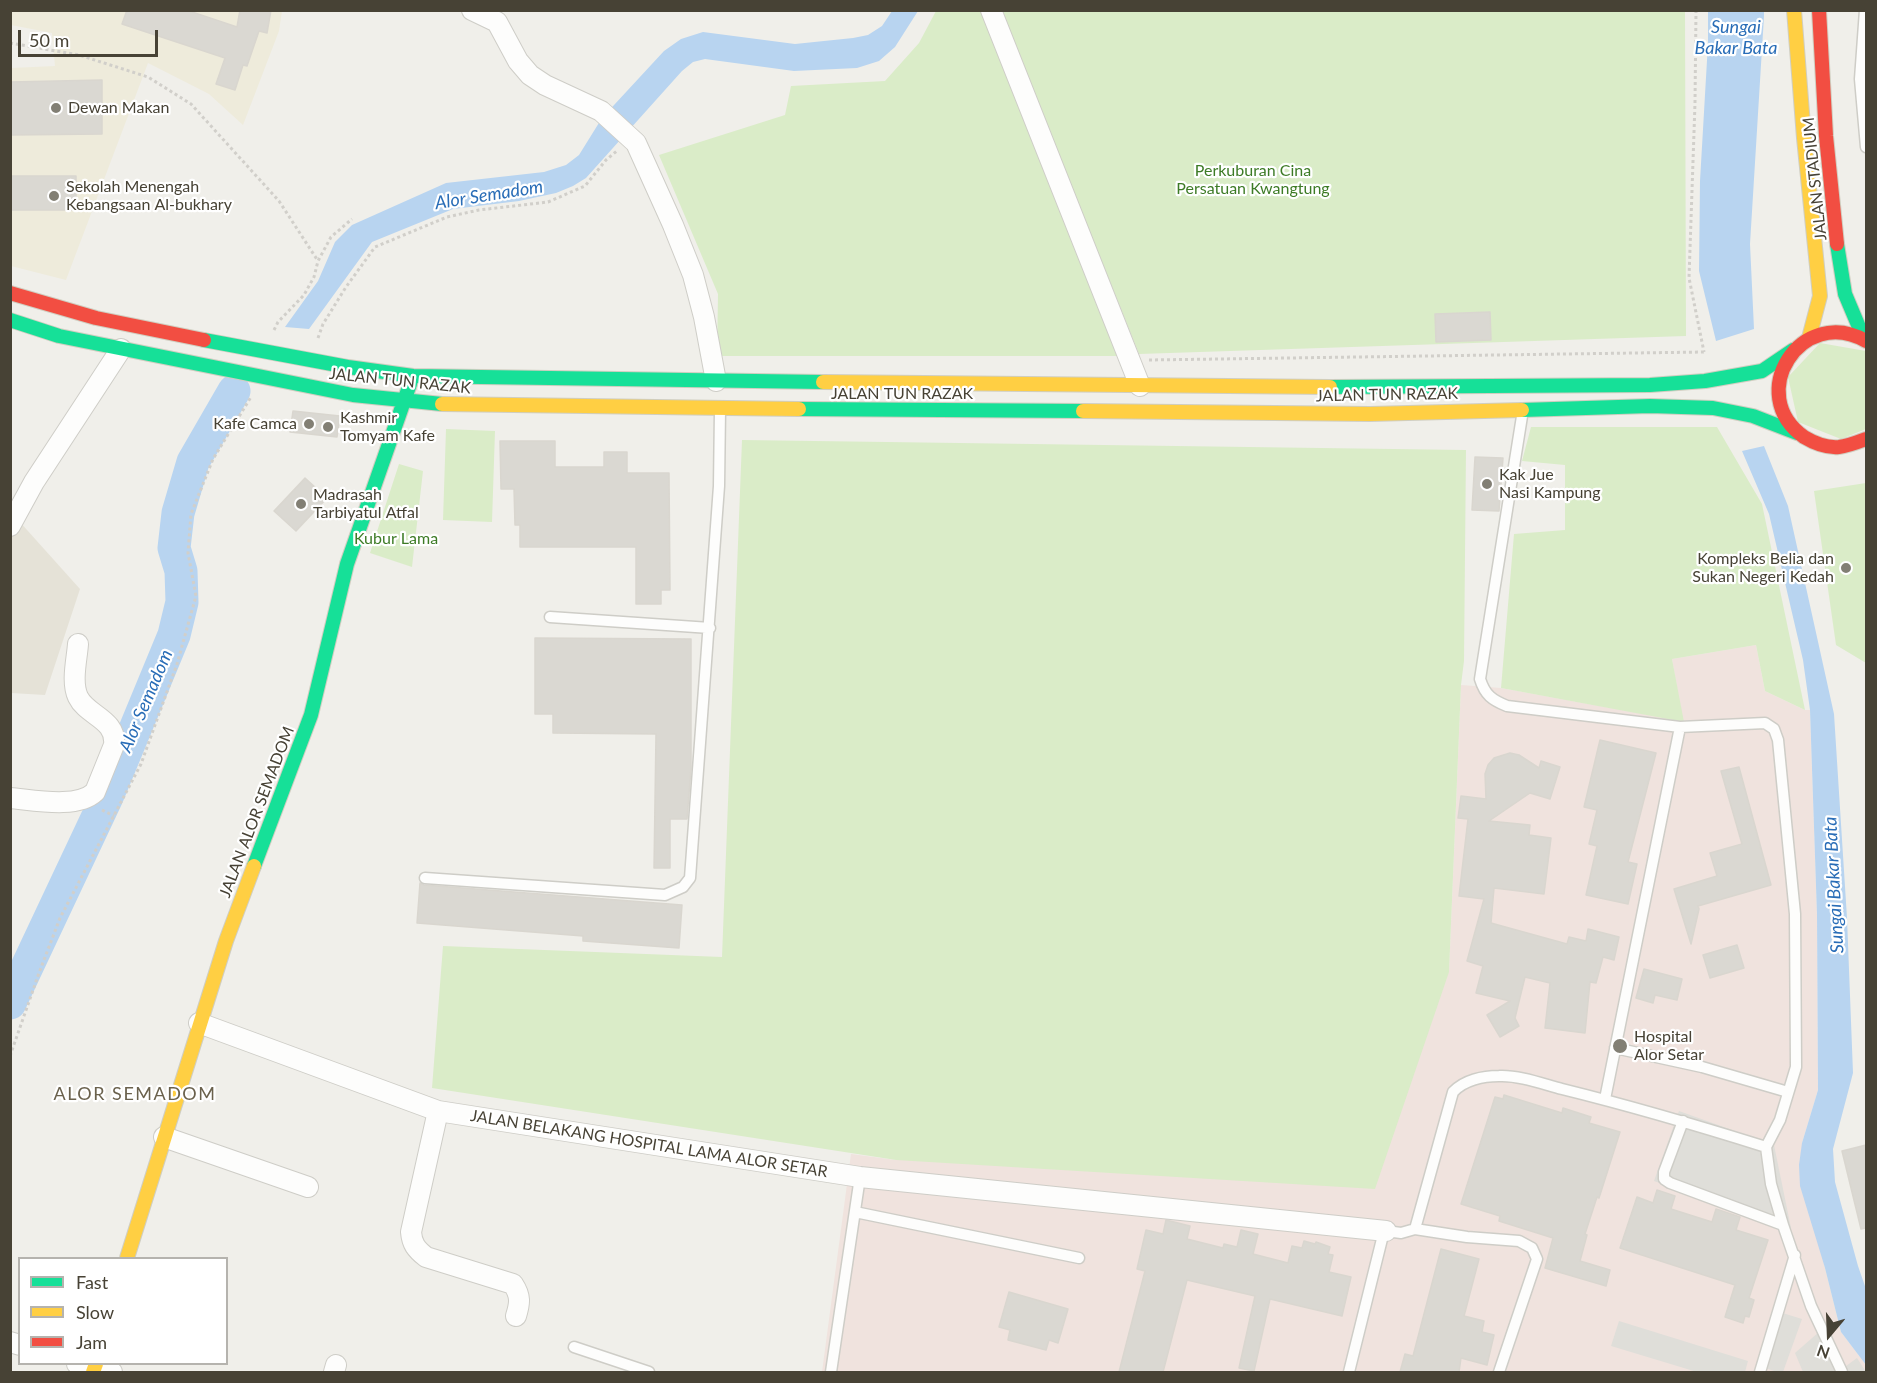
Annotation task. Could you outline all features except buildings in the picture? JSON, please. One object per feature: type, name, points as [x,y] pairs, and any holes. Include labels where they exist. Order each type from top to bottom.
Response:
[{"type":"main road","name":"JALAN STADIUM","points":[[1794,10],[1820,296],[1809,338]]},
{"type":"main road","name":"JALAN STADIUM","points":[[1819,10],[1826,136],[1834,222],[1845,294],[1865,340]]},
{"type":"main road","name":"JALAN TUN RAZAK","points":[[10,293],[64,311],[127,327],[360,370],[413,376],[1140,386],[1627,385],[1705,381],[1762,371],[1809,338]]},
{"type":"main road","name":"JALAN TUN RAZAK","points":[[10,321],[59,336],[353,395],[457,406],[1370,414],[1650,406],[1713,408],[1753,416],[1797,433],[1816,445],[1835,448],[1854,445],[1866,439]]},
{"type":"main road","points":[[1809,338],[1827,332],[1846,333],[1865,340]]},
{"type":"main road","points":[[1793,350],[1783,366],[1778,384],[1779,403],[1787,421],[1797,433]]},
{"type":"main road","name":"JALAN ALOR SEMADOM","points":[[127,1257],[226,941],[311,715],[347,564],[413,376]]},
{"type":"street","points":[[472,10],[498,16],[518,61],[530,75],[545,85],[601,111],[636,143],[693,275],[704,317],[716,381]]},
{"type":"street","points":[[992,10],[1140,386]]},
{"type":"street","points":[[10,526],[34,482],[121,349]]},
{"type":"street","points":[[10,798],[71,802],[89,797],[95,792],[114,745],[114,738],[106,722],[79,698],[76,686],[78,644]]},
{"type":"street","name":"JALAN BELAKANG HOSPITAL LAMA ALOR SETAR","points":[[199,1023],[438,1111],[860,1178],[1386,1231]]},
{"type":"street","points":[[438,1111],[411,1232],[411,1242],[416,1250],[426,1257],[513,1284],[519,1293],[520,1304],[516,1316]]},
{"type":"street","points":[[164,1137],[308,1187]]},
{"type":"lane","points":[[1865,10],[1860,79],[1866,147]]},
{"type":"lane","points":[[1523,408],[1480,679],[1484,692],[1494,701],[1507,706],[1680,727],[1765,723],[1774,729],[1778,740],[1795,914],[1796,1067],[1780,1120],[1767,1147],[1772,1184],[1783,1225],[1811,1306],[1842,1372]]},
{"type":"lane","points":[[425,878],[665,895],[683,887],[690,878],[710,628],[719,486],[720,410]]},
{"type":"lane","points":[[550,617],[710,628]]},
{"type":"lane","points":[[1605,1099],[1680,727]]},
{"type":"lane","points":[[1615,1048],[1702,1067],[1788,1092]]},
{"type":"lane","points":[[1415,1229],[1453,1092],[1460,1084],[1487,1077],[1502,1076],[1605,1099],[1683,1120],[1767,1147]]},
{"type":"lane","points":[[1683,1120],[1664,1172],[1664,1179],[1783,1225]]},
{"type":"lane","points":[[831,1372],[860,1178]]},
{"type":"lane","points":[[855,1212],[1079,1258]]},
{"type":"lane","points":[[1349,1372],[1378,1251],[1386,1231],[1401,1233],[1415,1229],[1467,1237],[1519,1241],[1532,1248],[1537,1259],[1499,1372]]},
{"type":"lane","points":[[1760,1372],[1795,1255]]},
{"type":"lane","points":[[574,1347],[649,1372]]},
{"type":"path","points":[[1696,10],[1689,278],[1704,352],[1705,381]]},
{"type":"path","points":[[10,43],[79,55],[148,77],[191,104],[279,201],[318,261]]},
{"type":"path","points":[[321,331],[346,287],[375,247],[447,217],[479,210],[548,202],[585,186],[616,151]]},
{"type":"path","points":[[266,352],[278,322],[304,295],[314,278],[318,261],[331,237],[352,219]]},
{"type":"path","points":[[1131,360],[1704,352]]},
{"type":"path","points":[[10,1056],[60,918],[141,764],[177,664],[196,597],[189,553],[191,514],[213,459],[263,377]]},
{"type":"path","points":[[109,813],[114,816]]},
{"type":"shaded area","name":"Sekolah Menengah Kebangsaan Al-bukhary","points":[[11,11],[282,11],[279,31],[243,125],[209,94],[148,63],[66,280],[11,266],[11,68],[55,66],[52,33],[11,25]]},
{"type":"shaded area","points":[[10,511],[80,589],[45,695],[11,693]]},
{"type":"shaded area","name":"Hospital Alor Setar","points":[[1756,645],[1765,691],[1805,710],[1810,710],[1817,915],[1818,1090],[1802,1143],[1825,1268],[1841,1332],[1866,1365],[1866,1372],[822,1372],[851,1154],[896,1160],[1449,972],[1461,685],[1501,688],[1683,721],[1672,659]]},
{"type":"shaded area","points":[[1679,1111],[1774,1145],[1791,1228],[1654,1181]]},
{"type":"shaded area","points":[[1773,1310],[1802,1319],[1783,1372],[1756,1365]]},
{"type":"shaded area","points":[[1619,1321],[1748,1361],[1745,1372],[1697,1372],[1611,1346]]},
{"type":"shaded area","points":[[1819,1332],[1835,1372],[1803,1372],[1795,1353]]},
{"type":"shaded area","points":[[1857,1358],[1866,1372],[1838,1372]]},
{"type":"green space","points":[[936,11],[981,11],[1117,356],[717,356],[718,294],[659,155],[785,115],[791,86],[885,81],[919,43]]},
{"type":"green space","name":"Perkuburan Cina Persatuan Kwangtung","points":[[1001,11],[1685,11],[1686,336],[1139,354]]},
{"type":"green space","points":[[1820,343],[1866,351],[1866,429],[1841,439],[1798,422],[1788,377]]},
{"type":"green space","points":[[1531,427],[1717,427],[1762,504],[1805,710],[1765,691],[1756,645],[1672,659],[1684,722],[1501,688],[1514,534],[1565,530],[1565,465],[1522,461]]},
{"type":"green space","points":[[446,429],[495,431],[492,522],[443,520]]},
{"type":"green space","points":[[742,440],[1466,450],[1464,661],[1461,685],[1449,972],[1375,1189],[896,1160],[432,1088],[443,946],[722,957]]},
{"type":"green space","name":"Kubur Lama","points":[[399,464],[423,471],[412,567],[370,553]]},
{"type":"green space","name":"Kompleks Belia dan Sukan Negeri Kedah","points":[[1866,483],[1866,663],[1836,645],[1814,491]]},
{"type":"water","name":"Alor Semadom","points":[[892,11],[918,11],[895,47],[879,61],[857,68],[794,71],[705,59],[693,62],[682,71],[586,178],[556,193],[519,201],[453,209],[372,242],[309,329],[285,327],[318,281],[335,242],[352,225],[446,183],[544,172],[566,165],[579,155],[602,118],[664,51],[681,39],[703,32],[795,44],[853,38],[868,35],[882,26]]},
{"type":"water","name":"Sungai Bakar Bata","points":[[1708,11],[1764,11],[1750,244],[1754,329],[1716,341],[1699,271],[1700,181]]},
{"type":"water","name":"Sungai Bakar Bata","points":[[1764,446],[1788,506],[1834,714],[1847,918],[1853,1073],[1833,1149],[1835,1182],[1866,1289],[1866,1365],[1841,1332],[1825,1268],[1800,1186],[1799,1165],[1802,1143],[1818,1090],[1817,915],[1810,710],[1803,660],[1769,514],[1742,451]]},
{"type":"waterway","name":"Alor Semadom","points":[[10,1003],[107,797],[174,635],[182,602],[181,571],[174,548],[178,513],[193,462],[234,391]]},
{"type":"traffic: fast","points":[[1837,244],[1845,294],[1864,339]]},
{"type":"traffic: fast","points":[[10,320],[59,336],[353,395],[442,404]]},
{"type":"traffic: fast","points":[[204,340],[348,367],[413,376],[823,382]]},
{"type":"traffic: fast","points":[[1330,387],[1650,385],[1705,381],[1762,371],[1793,350]]},
{"type":"traffic: fast","points":[[254,866],[311,715],[347,564],[410,384]]},
{"type":"traffic: fast","points":[[1522,410],[1650,406],[1713,408],[1753,416],[1797,433]]},
{"type":"traffic: fast","points":[[799,409],[1083,411]]},
{"type":"traffic: slow","points":[[1794,10],[1820,296],[1809,338]]},
{"type":"traffic: slow","points":[[823,382],[1330,387]]},
{"type":"traffic: slow","points":[[442,404],[799,409]]},
{"type":"traffic: slow","points":[[1083,411],[1370,414],[1522,410]]},
{"type":"traffic: slow","points":[[127,1257],[226,941],[254,866]]},
{"type":"traffic: slow","points":[[93,1372],[96,1365]]},
{"type":"traffic: jam","points":[[1819,10],[1826,136],[1837,244]]},
{"type":"traffic: jam","points":[[10,293],[96,318],[204,340]]},
{"type":"traffic: jam","points":[[1866,341],[1842,333],[1820,334],[1802,344],[1788,359],[1780,378],[1779,399],[1787,419],[1804,437],[1812,441],[1825,446],[1839,447],[1866,439]]},
{"type":"place","name":"Dewan Makan","points":[[56,108]]},
{"type":"place","name":"Sekolah Menengah Kebangsaan Al-bukhary","points":[[54,196]]},
{"type":"place","name":"Kafe Camca","points":[[309,424]]},
{"type":"place","name":"Kashmir Tomyam Kafe","points":[[328,427]]},
{"type":"place","name":"Kak Jue Nasi Kampung","points":[[1487,484]]},
{"type":"place","name":"Madrasah Tarbiyatul Atfal","points":[[301,504]]},
{"type":"place","name":"Kompleks Belia dan Sukan Negeri Kedah","points":[[1846,568]]},
{"type":"place","name":"Hospital Alor Setar","points":[[1620,1046]]},
{"type":"district","name":"ALOR SEMADOM","points":[[135,1094]]}]
